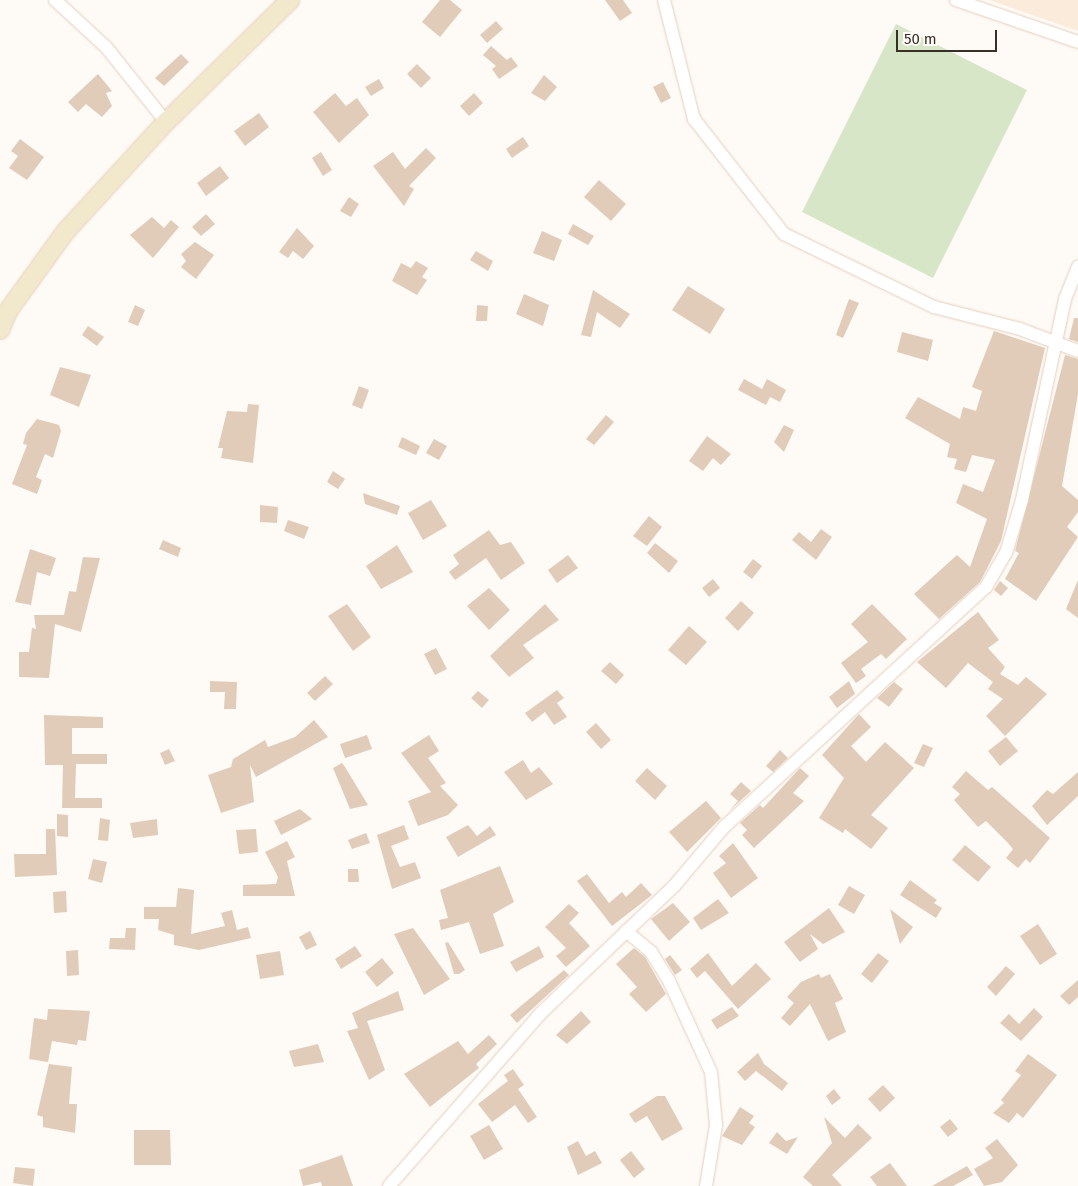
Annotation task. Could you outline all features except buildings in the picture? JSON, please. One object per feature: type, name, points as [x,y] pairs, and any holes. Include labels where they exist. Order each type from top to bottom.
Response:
[{"type":"street","points":[[55,0],[106,46],[166,122]]},
{"type":"street","points":[[0,330],[8,311],[66,231],[166,122],[290,0]]},
{"type":"street","points":[[664,0],[694,118],[784,234],[934,307],[1055,341],[1078,351]]},
{"type":"street","points":[[956,0],[1078,42]]},
{"type":"street","points":[[389,1186],[540,1014],[674,886],[724,828],[986,587],[1006,553],[1022,500],[1055,341],[1078,267]]},
{"type":"street","points":[[626,931],[651,952],[670,983],[711,1072],[716,1125],[706,1186]]},
{"type":"shaded area","points":[[989,0],[1078,0],[1078,31]]},
{"type":"green space","points":[[896,24],[1027,90],[933,278],[802,212]]}]
